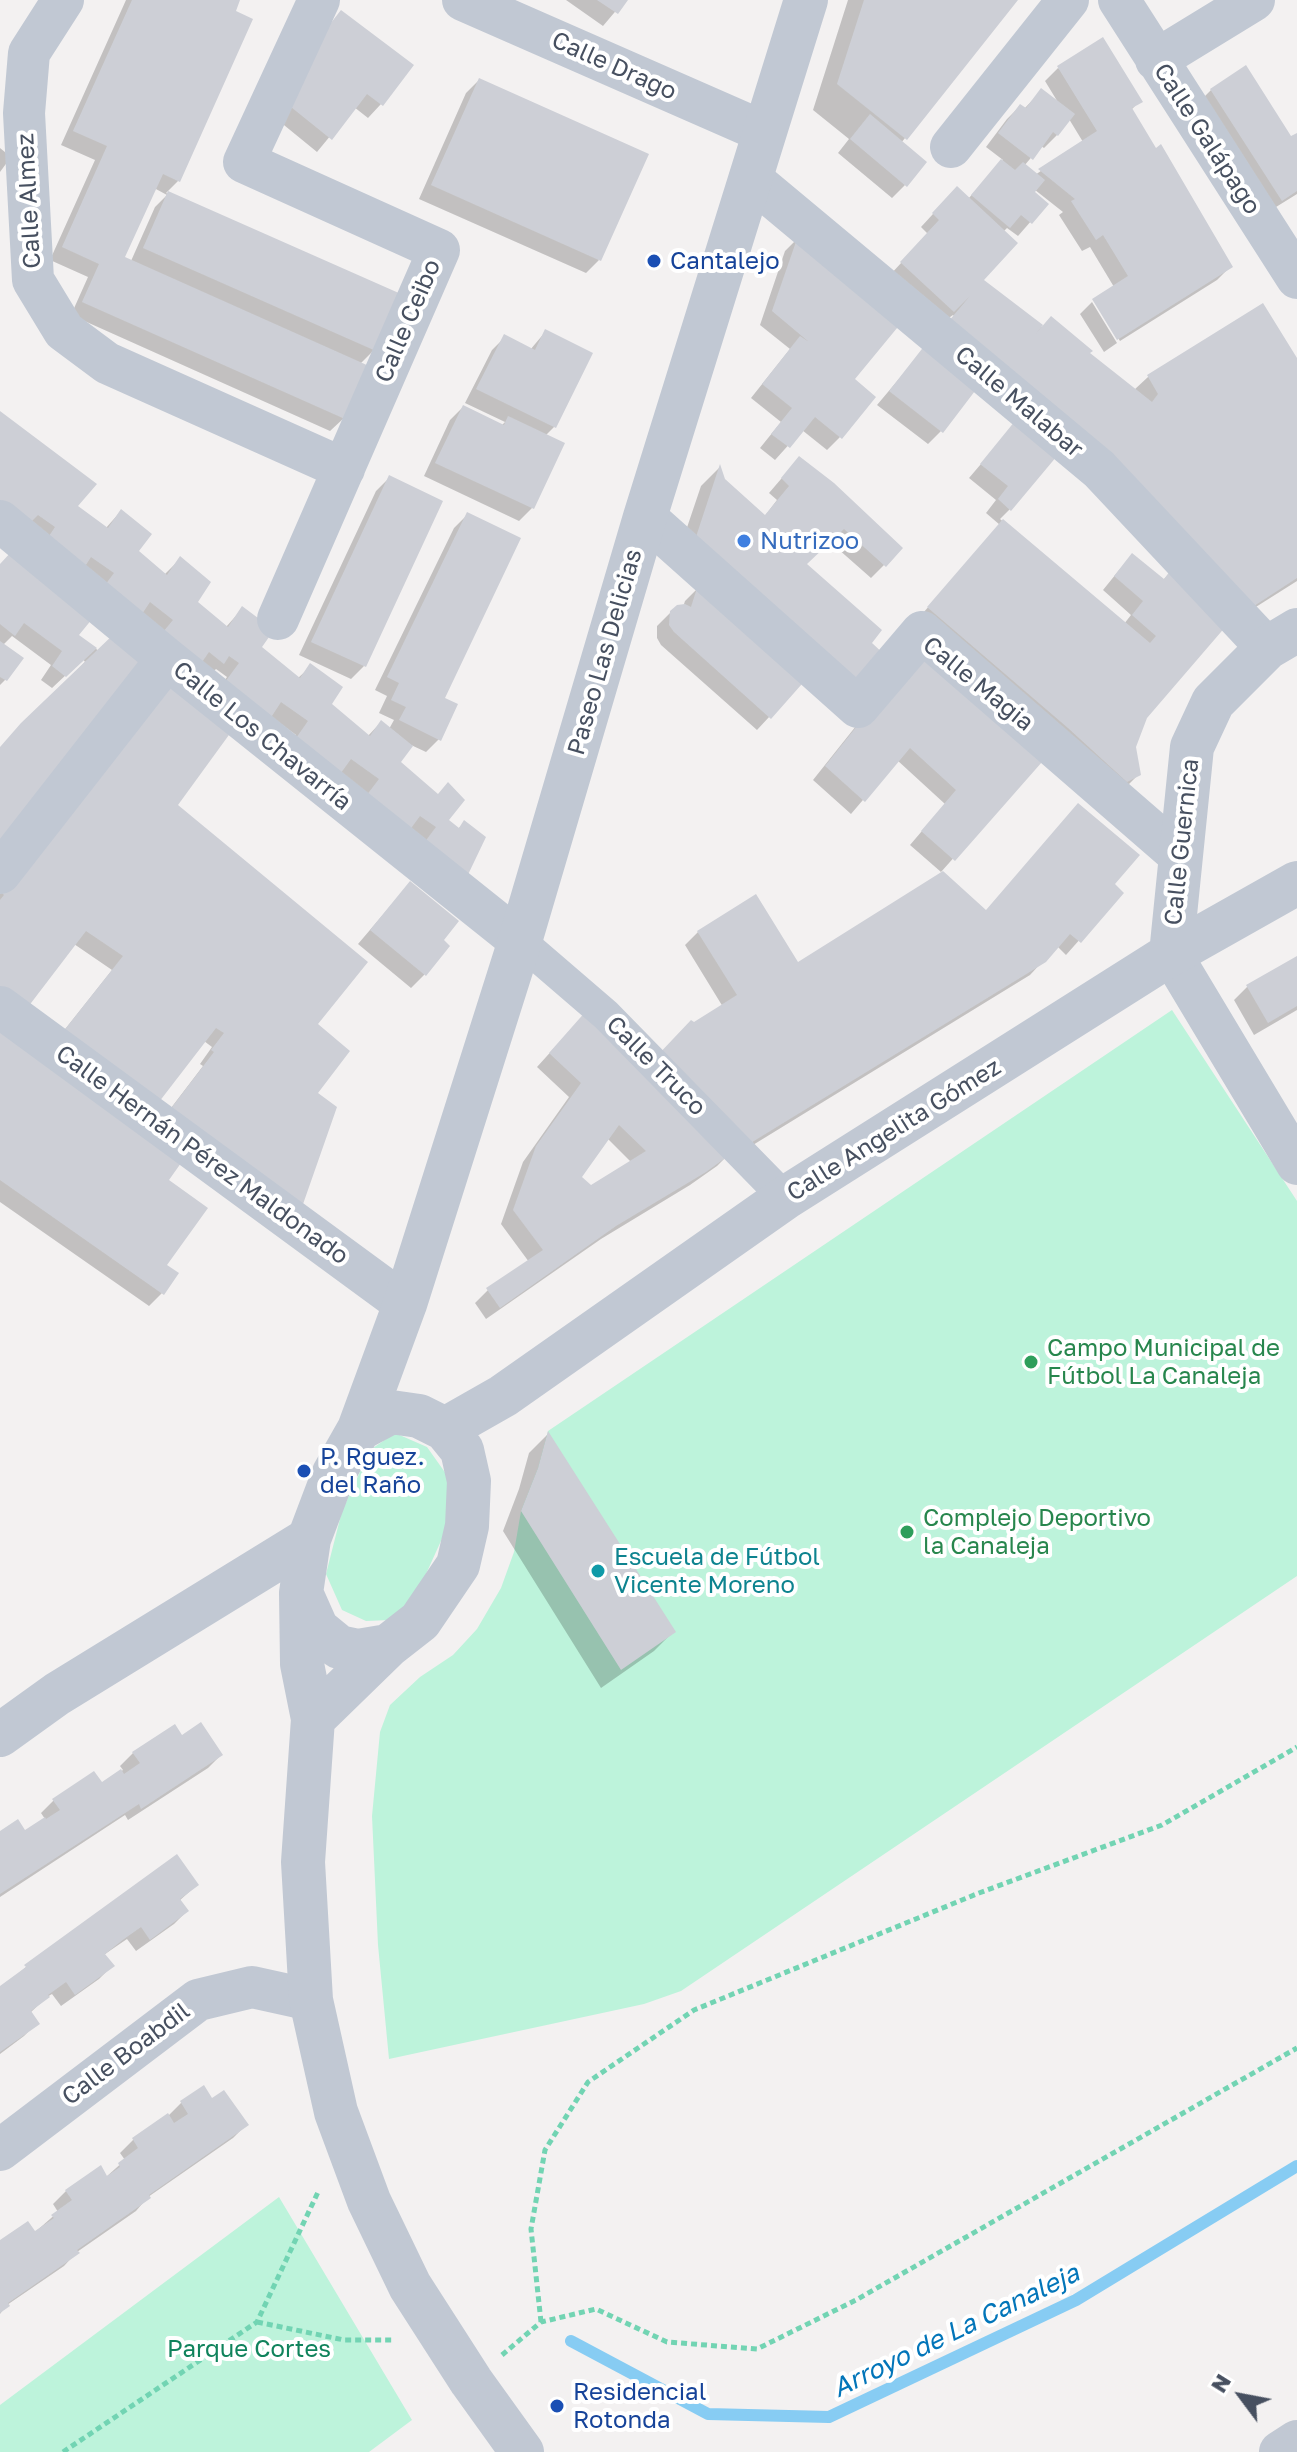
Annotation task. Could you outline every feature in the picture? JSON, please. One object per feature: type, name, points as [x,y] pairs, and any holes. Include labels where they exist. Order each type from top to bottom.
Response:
[{"type":"street","name":"Calle Almez","points":[[63,0],[29,53],[24,113],[33,280],[64,331],[107,363],[344,469]]},
{"type":"street","name":"Calle Ceibo","points":[[278,619],[439,250],[244,162],[319,0]]},
{"type":"street","name":"Calle Drago","points":[[463,0],[764,132]]},
{"type":"street","name":"Paseo Las Delicias","points":[[359,1429],[405,1304],[520,941],[645,517],[806,0]]},
{"type":"street","points":[[951,147],[1068,0]]},
{"type":"street","name":"Calle Galápago","points":[[1119,0],[1297,278]]},
{"type":"street","points":[[1156,60],[1254,0]]},
{"type":"street","name":"Calle Malabar","points":[[750,178],[1099,469],[1282,639]]},
{"type":"street","name":"Calle Magia","points":[[645,517],[858,707],[922,632],[1179,855]]},
{"type":"street","name":"Calle Los Chavarría","points":[[3,528],[520,941]]},
{"type":"street","name":"Calle Guernica","points":[[1171,954],[1192,747],[1213,702],[1282,639]]},
{"type":"street","points":[[0,873],[167,659]]},
{"type":"street","name":"Calle Angelita Gómez","points":[[432,1422],[503,1396],[785,1198],[1171,954],[1297,883]]},
{"type":"street","name":"Calle Truco","points":[[520,941],[606,1015],[785,1198]]},
{"type":"street","points":[[1171,954],[1297,1164]]},
{"type":"street","name":"Calle Hernán Pérez Maldonado","points":[[0,1007],[405,1304]]},
{"type":"street","name":"Paseo Las Delicias","points":[[405,1304],[409,1377],[432,1422]]},
{"type":"street","points":[[469,1481],[503,1396]]},
{"type":"street","points":[[313,1719],[388,1646],[420,1621],[458,1565],[467,1526],[469,1481],[462,1450],[432,1422],[391,1412],[359,1429],[334,1473],[309,1539],[301,1593],[302,1664],[313,1719],[303,1862],[311,2000],[336,2112],[369,2201],[410,2286],[471,2381],[522,2452]]},
{"type":"street","points":[[0,1735],[57,1694],[309,1539]]},
{"type":"street","points":[[301,1593],[317,1629],[339,1647],[358,1651],[388,1646]]},
{"type":"street","name":"Calle Boabdil","points":[[0,2150],[198,2000],[252,1987],[311,2000]]},
{"type":"street","points":[[1280,2452],[1297,2441]]},
{"type":"path","points":[[541,2322],[531,2229],[545,2150],[588,2082],[694,2010],[979,1893],[1162,1825],[1297,1747]]},
{"type":"path","points":[[471,2381],[541,2322],[596,2309],[667,2342],[757,2349],[856,2300],[1297,2048]]},
{"type":"path","points":[[63,2452],[257,2322],[345,2137]]},
{"type":"path","points":[[257,2322],[344,2340],[444,2339]]},
{"type":"green space","name":"Complejo Deportivo la Canaleja","points":[[1172,1010],[1297,1201],[1297,1576],[681,1991],[644,2004],[389,2059],[378,1945],[372,1816],[380,1732],[390,1705],[420,1677],[453,1655],[477,1629],[501,1588],[514,1552],[521,1511],[548,1431]]},
{"type":"green space","points":[[395,1433],[427,1447],[449,1478],[450,1521],[407,1607],[390,1620],[366,1621],[342,1610],[326,1574],[342,1511],[370,1450]]},
{"type":"green space","name":"Parque Cortes","points":[[279,2197],[412,2420],[369,2452],[0,2452],[0,2405]]},
{"type":"building","points":[[132,0],[240,0],[236,11],[253,19],[180,182],[163,174],[125,257],[369,366],[345,419],[82,302],[99,264],[62,247],[107,146],[73,131]]},
{"type":"building","points":[[597,0],[628,0],[618,14]]},
{"type":"building","points":[[864,0],[1018,0],[907,140],[837,84]]},
{"type":"building","points":[[341,10],[414,65],[383,106],[367,94],[332,140],[291,107],[294,70]]},
{"type":"building","points":[[1103,37],[1143,102],[1132,108],[1156,148],[1161,144],[1233,267],[1117,340],[1092,299],[1128,276],[1103,235],[1096,240],[1071,201],[1075,199],[1038,169],[1097,131],[1057,66]]},
{"type":"building","points":[[1246,65],[1291,136],[1297,133],[1297,191],[1282,201],[1210,89]]},
{"type":"building","points":[[479,78],[649,154],[601,261],[431,185]]},
{"type":"building","points":[[1041,88],[1075,114],[1058,136],[1053,132],[1033,160],[998,133],[1020,104],[1026,108]]},
{"type":"building","points":[[870,114],[927,162],[907,187],[850,139]]},
{"type":"building","points":[[1001,159],[1015,170],[1023,162],[1045,180],[1035,192],[1049,204],[1032,224],[1021,215],[1010,228],[971,195]]},
{"type":"building","points":[[957,186],[1018,243],[984,280],[1043,325],[1033,337],[1051,316],[1093,351],[1090,353],[1152,402],[1158,394],[1147,375],[1263,303],[1297,358],[1297,578],[1254,606],[948,322],[970,296],[954,312],[900,262],[939,220],[932,213]]},
{"type":"building","points":[[168,191],[401,294],[376,351],[143,248]]},
{"type":"building","points":[[798,236],[902,322],[855,379],[876,397],[842,439],[815,417],[790,448],[771,434],[792,408],[762,384],[800,336],[809,342],[772,311]]},
{"type":"building","points":[[545,329],[593,353],[556,428],[476,389],[504,334],[535,350]]},
{"type":"building","points":[[925,345],[978,387],[943,433],[889,391]]},
{"type":"building","points":[[463,405],[504,425],[508,416],[565,443],[534,509],[435,463]]},
{"type":"building","points":[[0,411],[97,484],[78,506],[108,528],[121,509],[152,534],[139,551],[167,575],[180,556],[211,582],[198,602],[228,627],[242,606],[274,630],[262,647],[300,678],[310,663],[343,687],[332,704],[370,736],[381,720],[413,746],[401,762],[438,794],[448,782],[465,800],[449,820],[459,828],[464,820],[486,837],[464,883],[421,847],[436,827],[420,816],[406,835],[363,800],[379,779],[351,759],[338,777],[294,741],[308,721],[281,702],[270,719],[225,682],[239,663],[229,656],[224,664],[209,652],[202,662],[163,632],[173,620],[150,602],[142,614],[105,585],[114,573],[91,557],[84,568],[47,539],[55,527],[38,515],[30,523],[0,501]]},
{"type":"building","points":[[1015,421],[1057,456],[1011,511],[998,499],[1008,486],[980,464]]},
{"type":"building","points":[[799,456],[834,483],[903,548],[886,567],[844,529],[807,564],[882,630],[872,643],[887,657],[859,689],[693,546],[720,464],[725,479],[765,515],[789,486],[781,478]]},
{"type":"building","points":[[389,475],[443,501],[366,667],[311,642]]},
{"type":"building","points":[[467,512],[521,538],[445,698],[458,704],[441,741],[399,720],[406,707],[391,700],[399,683],[387,677]]},
{"type":"building","points":[[1003,519],[1150,643],[1156,636],[1132,615],[1143,601],[1114,576],[1132,553],[1164,579],[1173,567],[1227,625],[1147,718],[1136,747],[1141,775],[1127,782],[927,607]]},
{"type":"building","points":[[12,551],[97,613],[79,635],[97,648],[66,677],[52,666],[62,651],[24,623],[15,636],[0,624],[0,564]]},
{"type":"building","points":[[698,585],[809,676],[771,719],[669,625],[670,611],[677,605],[691,607]]},
{"type":"building","points":[[116,632],[153,661],[0,855],[0,747]]},
{"type":"building","points":[[0,641],[24,658],[7,681],[0,677]]},
{"type":"building","points":[[920,653],[1042,762],[955,861],[921,831],[956,790],[910,748],[865,802],[825,766]]},
{"type":"building","points":[[171,676],[234,728],[178,805],[368,962],[318,1024],[350,1051],[318,1093],[337,1107],[302,1207],[169,1111],[214,1052],[211,1050],[224,1033],[216,1028],[159,1102],[62,1033],[123,956],[86,931],[28,1007],[0,987],[2,893]]},
{"type":"building","points":[[1078,803],[1140,855],[1115,884],[1124,893],[1081,943],[1070,934],[1046,962],[749,1144],[655,1058],[691,1020],[694,1022],[737,995],[697,931],[756,894],[798,962],[943,871],[986,910]]},
{"type":"building","points":[[410,881],[459,921],[444,940],[450,946],[426,976],[370,930]]},
{"type":"building","points":[[1297,956],[1297,1006],[1268,1023],[1246,985]]},
{"type":"building","points":[[587,1010],[732,1153],[616,1226],[500,1308],[486,1288],[543,1250],[513,1210],[536,1146],[581,1083],[549,1053]],"holes":[[[619,1125],[646,1151],[591,1185],[582,1177]]]},
{"type":"building","points":[[0,1032],[181,1163],[169,1180],[208,1208],[167,1265],[179,1273],[164,1295],[0,1180]]},
{"type":"building","name":"Escuela de Fútbol Vicente Moreno","points":[[548,1431],[676,1632],[621,1670],[521,1511]]},
{"type":"building","points":[[201,1722],[223,1755],[141,1809],[139,1804],[0,1894],[0,1831],[18,1819],[25,1830],[46,1819],[60,1810],[52,1799],[94,1771],[102,1782],[121,1769],[124,1774],[140,1763],[132,1752],[175,1724],[182,1735]]},
{"type":"building","points":[[177,1854],[199,1885],[180,1899],[189,1911],[150,1940],[141,1927],[124,1939],[105,1954],[115,1966],[75,1995],[66,1982],[48,1995],[50,1997],[31,2011],[40,2024],[0,2052],[0,1986],[26,1967],[24,1965]]},
{"type":"building","points":[[204,2085],[212,2098],[224,2090],[249,2125],[149,2195],[151,2198],[77,2250],[80,2253],[8,2303],[10,2306],[0,2313],[0,2240],[28,2221],[35,2231],[54,2218],[51,2215],[72,2200],[65,2190],[101,2165],[107,2176],[120,2167],[118,2163],[138,2148],[132,2138],[168,2113],[174,2123],[188,2114],[180,2101]]},
{"type":"waterway","name":"Arroyo de La Canaleja","points":[[571,2341],[708,2414],[829,2417],[1076,2300],[1297,2166]]},
{"type":"place","name":"Cantalejo","points":[[654,261]]},
{"type":"place","name":"Nutrizoo","points":[[744,541]]},
{"type":"place","name":"Campo Municipal de Fútbol La Canaleja","points":[[1031,1362]]},
{"type":"place","name":"P. Rguez. del Raño","points":[[304,1471]]},
{"type":"place","name":"Complejo Deportivo la Canaleja","points":[[907,1532]]},
{"type":"place","name":"Escuela de Fútbol Vicente Moreno","points":[[598,1571]]},
{"type":"place","name":"Residencial Rotonda","points":[[557,2406]]}]
